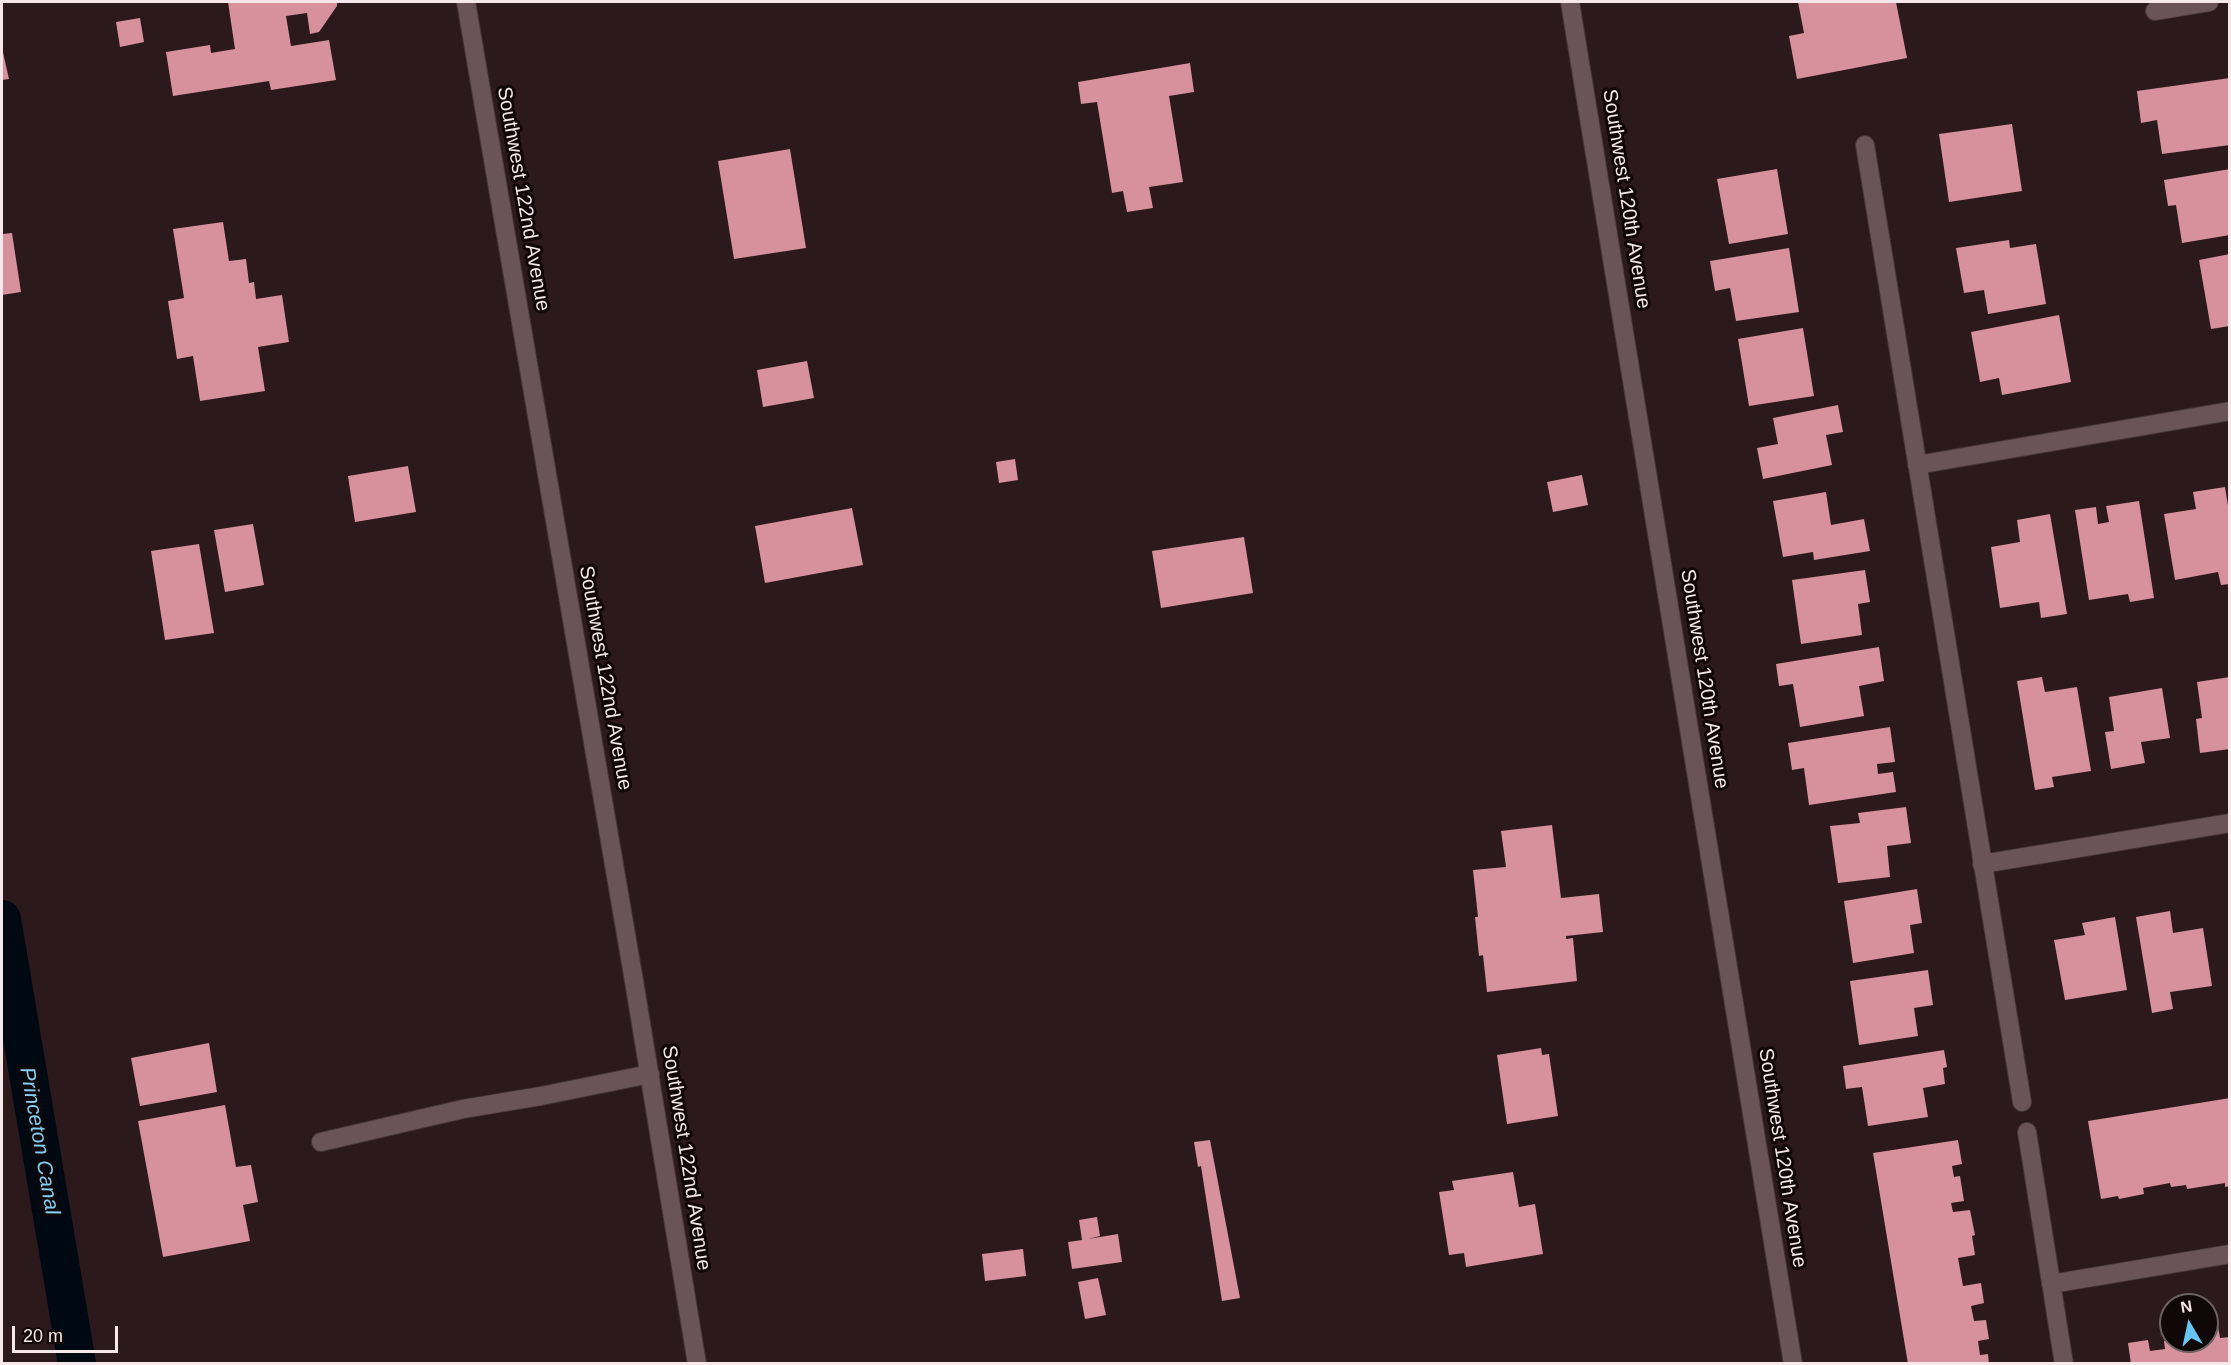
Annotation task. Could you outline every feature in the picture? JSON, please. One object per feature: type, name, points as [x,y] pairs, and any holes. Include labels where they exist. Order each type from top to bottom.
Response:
[{"type":"street","name":"Southwest 122nd Avenue","points":[[466,2],[650,1074],[697,1364]]},
{"type":"street","name":"Southwest 120th Avenue","points":[[1570,2],[1793,1364]]},
{"type":"street","points":[[2155,10],[2209,2]]},
{"type":"street","points":[[1865,145],[2022,1102]]},
{"type":"street","points":[[1917,465],[2229,411]]},
{"type":"street","points":[[1982,864],[2229,823]]},
{"type":"street","points":[[321,1142],[463,1109],[650,1074]]},
{"type":"street","points":[[2027,1132],[2064,1364]]},
{"type":"street","points":[[2051,1284],[2229,1254]]},
{"type":"building","points":[[228,2],[337,2],[337,6],[319,32],[310,34],[307,13],[286,16],[291,46],[329,40],[336,80],[271,90],[269,81],[173,96],[166,52],[210,45],[211,53],[235,49]]},
{"type":"building","points":[[1798,2],[1896,2],[1907,58],[1797,79],[1789,36],[1804,33]]},
{"type":"building","points":[[140,18],[144,42],[120,47],[116,22]]},
{"type":"building","points":[[2,48],[9,79],[2,80]]},
{"type":"building","points":[[1190,63],[1194,92],[1169,96],[1183,182],[1149,187],[1153,208],[1127,212],[1123,191],[1112,193],[1097,102],[1081,104],[1078,82]]},
{"type":"building","points":[[2230,78],[2230,145],[2162,154],[2157,120],[2141,123],[2137,91]]},
{"type":"building","points":[[2012,124],[2022,191],[1949,202],[1939,134]]},
{"type":"building","points":[[790,149],[806,248],[734,259],[718,161]]},
{"type":"building","points":[[1777,169],[1788,234],[1729,244],[1717,179]]},
{"type":"building","points":[[2230,169],[2230,235],[2182,243],[2176,205],[2168,206],[2164,180]]},
{"type":"building","points":[[223,222],[229,261],[246,259],[249,283],[254,282],[256,299],[282,295],[289,342],[258,347],[265,391],[200,401],[193,356],[177,359],[168,301],[184,298],[173,229]]},
{"type":"building","points":[[12,233],[21,292],[2,295],[2,234]]},
{"type":"building","points":[[2009,240],[2010,248],[2036,244],[2046,304],[1988,314],[1984,290],[1964,293],[1956,248]]},
{"type":"building","points":[[1789,248],[1799,312],[1736,321],[1730,288],[1715,291],[1710,261]]},
{"type":"building","points":[[2230,254],[2230,326],[2211,329],[2199,260]]},
{"type":"building","points":[[2059,315],[2071,382],[2002,395],[1999,378],[1980,382],[1971,332]]},
{"type":"building","points":[[1803,328],[1814,396],[1749,406],[1738,339]]},
{"type":"building","points":[[807,361],[814,398],[763,407],[757,370]]},
{"type":"building","points":[[1838,405],[1843,432],[1826,435],[1832,465],[1763,479],[1757,448],[1778,444],[1773,418]]},
{"type":"building","points":[[1015,459],[1018,480],[999,483],[996,462]]},
{"type":"building","points":[[408,466],[416,512],[355,522],[348,476]]},
{"type":"building","points":[[1582,475],[1588,505],[1553,512],[1547,482]]},
{"type":"building","points":[[2225,487],[2230,518],[2230,584],[2221,585],[2218,572],[2175,580],[2164,514],[2196,509],[2193,492]]},
{"type":"building","points":[[1826,492],[1831,525],[1864,519],[1870,551],[1814,560],[1813,552],[1783,557],[1773,501]]},
{"type":"building","points":[[2139,501],[2154,598],[2130,602],[2128,594],[2089,600],[2075,510],[2096,507],[2098,524],[2109,522],[2106,506]]},
{"type":"building","points":[[852,508],[863,565],[765,583],[755,526]]},
{"type":"building","points":[[2050,514],[2067,614],[2041,618],[2039,602],[2000,608],[1991,547],[2020,542],[2017,520]]},
{"type":"building","points":[[253,524],[264,585],[225,592],[214,530]]},
{"type":"building","points":[[1244,537],[1253,593],[1161,608],[1152,551]]},
{"type":"building","points":[[199,544],[214,633],[165,640],[151,551]]},
{"type":"building","points":[[1865,570],[1870,602],[1858,604],[1862,635],[1801,644],[1792,580]]},
{"type":"building","points":[[1879,647],[1884,681],[1859,686],[1864,716],[1800,727],[1793,684],[1779,686],[1776,664]]},
{"type":"building","points":[[2042,677],[2045,692],[2077,687],[2091,771],[2052,777],[2054,787],[2035,790],[2017,681]]},
{"type":"building","points":[[2230,677],[2230,749],[2200,753],[2196,719],[2202,718],[2197,682]]},
{"type":"building","points":[[2162,688],[2170,738],[2141,742],[2145,763],[2111,769],[2105,732],[2114,731],[2109,697]]},
{"type":"building","points":[[1890,727],[1895,762],[1877,764],[1878,774],[1893,772],[1896,792],[1809,805],[1804,768],[1792,770],[1788,743]]},
{"type":"building","points":[[1906,807],[1911,843],[1887,846],[1890,877],[1838,883],[1830,826],[1860,823],[1858,813]]},
{"type":"building","points":[[1552,825],[1561,898],[1599,894],[1603,932],[1566,936],[1566,939],[1573,938],[1577,981],[1487,992],[1483,955],[1479,956],[1473,870],[1506,867],[1501,831]]},
{"type":"building","points":[[1917,889],[1922,923],[1910,925],[1914,953],[1853,963],[1844,901]]},
{"type":"building","points":[[2170,911],[2173,933],[2203,928],[2212,986],[2170,992],[2173,1009],[2152,1013],[2136,917]]},
{"type":"building","points":[[2115,917],[2127,990],[2065,1000],[2054,940],[2085,935],[2082,923]]},
{"type":"building","points":[[1928,970],[1933,1005],[1914,1008],[1918,1036],[1859,1045],[1850,981]]},
{"type":"building","points":[[209,1043],[217,1092],[140,1106],[131,1058]]},
{"type":"building","points":[[1541,1048],[1542,1055],[1549,1054],[1558,1116],[1507,1124],[1497,1055]]},
{"type":"building","points":[[1944,1050],[1947,1067],[1943,1068],[1945,1084],[1923,1088],[1928,1117],[1868,1126],[1862,1087],[1846,1089],[1843,1066]]},
{"type":"building","points":[[2230,1098],[2230,1186],[2225,1187],[2225,1183],[2187,1189],[2186,1185],[2171,1187],[2170,1183],[2143,1188],[2144,1194],[2119,1199],[2118,1196],[2101,1199],[2088,1121]]},
{"type":"building","points":[[225,1105],[236,1167],[251,1165],[258,1202],[243,1205],[250,1241],[163,1257],[138,1121]]},
{"type":"building","points":[[1210,1140],[1240,1298],[1222,1301],[1201,1166],[1198,1167],[1194,1142]]},
{"type":"building","points":[[1958,1140],[1962,1164],[1952,1166],[1954,1177],[1960,1176],[1964,1201],[1951,1203],[1953,1212],[1970,1210],[1975,1235],[1972,1236],[1975,1255],[1958,1258],[1963,1286],[1981,1283],[1984,1303],[1971,1306],[1974,1321],[1986,1320],[1989,1339],[1978,1341],[1980,1355],[1988,1354],[1989,1364],[1908,1364],[1873,1153]]},
{"type":"building","points":[[1513,1172],[1519,1207],[1535,1204],[1543,1254],[1466,1267],[1464,1253],[1449,1255],[1439,1192],[1454,1190],[1452,1181]]},
{"type":"building","points":[[1097,1217],[1100,1236],[1088,1239],[1118,1234],[1122,1262],[1072,1269],[1068,1242],[1082,1240],[1079,1220]]},
{"type":"building","points":[[1023,1249],[1026,1276],[985,1281],[982,1254]]},
{"type":"building","points":[[1098,1278],[1106,1315],[1085,1319],[1078,1282]]},
{"type":"building","points":[[2219,1332],[2220,1338],[2230,1337],[2230,1364],[2131,1364],[2128,1343],[2148,1340],[2150,1351],[2219,1353]]},
{"type":"waterway","name":"Princeton Canal","points":[[2,919],[77,1364]]}]
